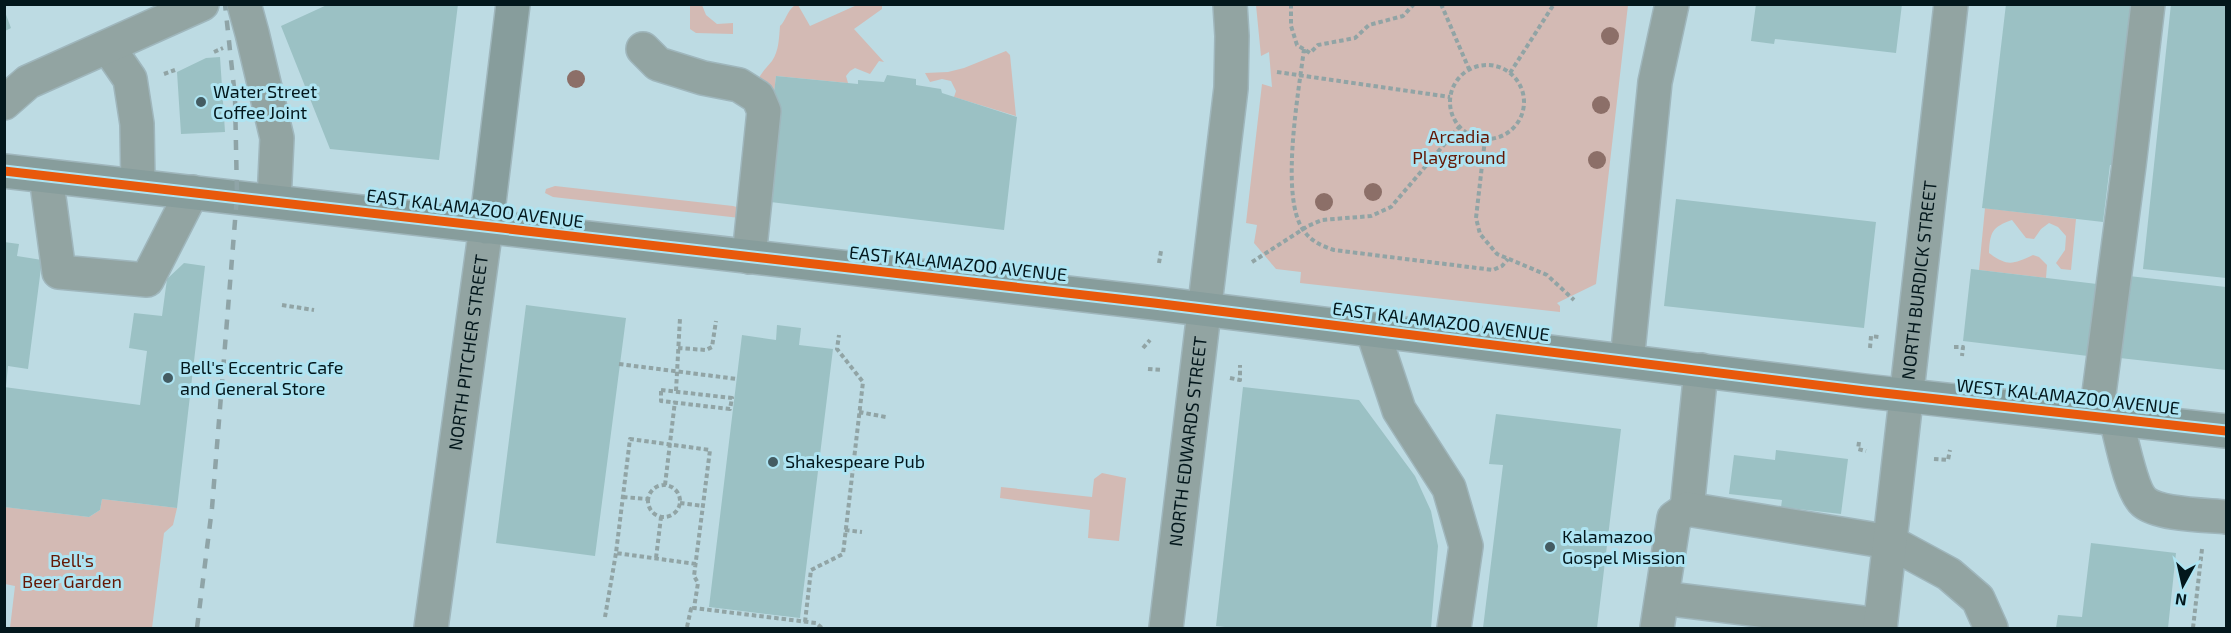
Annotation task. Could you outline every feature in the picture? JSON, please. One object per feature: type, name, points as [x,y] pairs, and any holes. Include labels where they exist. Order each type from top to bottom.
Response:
[{"type":"main road","name":"NORTH PITCHER STREET","points":[[486,227],[513,4]]},
{"type":"main road","name":"EAST KALAMAZOO AVENUE","points":[[4,171],[1204,309],[1907,396]]},
{"type":"main road","name":"WEST KALAMAZOO AVENUE","points":[[1907,396],[2226,431]]},
{"type":"street","points":[[4,103],[28,82],[202,4]]},
{"type":"street","points":[[243,4],[277,138],[274,201]]},
{"type":"street","name":"NORTH EDWARDS STREET","points":[[1166,628],[1231,88],[1230,4]]},
{"type":"street","points":[[1627,361],[1655,82],[1672,4]]},
{"type":"street","name":"NORTH BURDICK STREET","points":[[1888,624],[1890,542],[1951,4]]},
{"type":"street","points":[[2148,4],[2106,418],[2136,492],[2145,503],[2161,510],[2226,517]]},
{"type":"street","points":[[108,47],[130,79],[137,124],[138,185]]},
{"type":"street","points":[[643,49],[658,64],[703,78],[739,85],[758,97],[764,111],[749,257]]},
{"type":"street","points":[[46,176],[59,272],[147,280],[192,192]]},
{"type":"street","name":"NORTH PITCHER STREET","points":[[431,628],[486,227]]},
{"type":"street","points":[[1371,329],[1399,410],[1449,488],[1466,546],[1454,628]]},
{"type":"street","points":[[1687,509],[1701,370]]},
{"type":"street","points":[[1888,624],[1659,613],[1674,518],[1687,509],[1890,542],[1949,574],[1978,599],[1990,628]]},
{"type":"path","points":[[1291,4],[1291,26],[1297,45],[1310,53],[1318,45],[1355,38],[1369,25],[1403,16],[1414,4]]},
{"type":"path","points":[[1442,4],[1469,69]]},
{"type":"path","points":[[1510,73],[1554,4]]},
{"type":"path","points":[[1304,49],[1293,140],[1291,178],[1297,218],[1302,229],[1318,244],[1334,250],[1493,270],[1502,266],[1508,259]]},
{"type":"path","points":[[1488,64],[1500,67],[1518,82],[1523,93],[1524,105],[1521,117],[1506,134],[1485,139],[1469,135],[1452,117],[1450,97],[1455,80],[1469,69],[1488,64]]},
{"type":"path","points":[[1277,72],[1450,97]]},
{"type":"path","points":[[1252,262],[1302,229],[1322,220],[1371,216],[1391,207],[1459,127]]},
{"type":"path","points":[[1485,139],[1476,218],[1480,234],[1497,254],[1547,275],[1575,300]]},
{"type":"path","points":[[1159,263],[1161,251]]},
{"type":"path","points":[[282,305],[314,309]]},
{"type":"path","points":[[676,391],[680,318]]},
{"type":"path","points":[[678,348],[706,350],[712,347],[716,321]]},
{"type":"path","points":[[805,622],[811,570],[843,554],[863,382],[837,349],[839,335]]},
{"type":"path","points":[[1870,336],[1870,348]]},
{"type":"path","points":[[1143,348],[1150,340]]},
{"type":"path","points":[[1954,347],[1963,347],[1962,356]]},
{"type":"path","points":[[620,364],[737,379]]},
{"type":"path","points":[[1240,365],[1240,380]]},
{"type":"path","points":[[1148,369],[1166,370]]},
{"type":"path","points":[[661,390],[676,391],[732,398],[730,409],[661,401],[661,390]]},
{"type":"path","points":[[665,485],[675,401]]},
{"type":"path","points":[[859,412],[886,417]]},
{"type":"path","points":[[605,617],[616,553],[630,439],[710,450],[694,576],[698,583],[694,608],[691,609],[687,627]]},
{"type":"path","points":[[1859,442],[1858,449],[1867,451]]},
{"type":"path","points":[[1934,459],[1948,460],[1950,450]]},
{"type":"path","points":[[665,485],[671,486],[678,493],[680,503],[675,513],[666,518],[651,513],[647,499],[654,487],[665,485]]},
{"type":"path","points":[[623,496],[647,499]]},
{"type":"path","points":[[680,503],[704,506]]},
{"type":"path","points":[[656,558],[661,517]]},
{"type":"path","points":[[845,530],[862,532]]},
{"type":"path","points":[[2193,628],[2203,542]]},
{"type":"path","points":[[616,553],[696,564]]},
{"type":"path","points":[[694,608],[816,623],[822,628]]},
{"type":"green space","points":[[690,5],[702,5],[706,15],[717,24],[733,23],[733,34],[696,33],[690,29]]},
{"type":"green space","points":[[795,5],[798,5],[810,26],[857,5],[882,5],[882,9],[854,29],[884,62],[879,61],[870,74],[855,68],[846,76],[848,83],[776,76],[773,102],[757,81],[776,53],[780,26]]},
{"type":"green space","name":"Arcadia Playground","points":[[1256,5],[1628,5],[1596,284],[1557,303],[1560,306],[1560,312],[1300,283],[1301,272],[1276,269],[1254,243],[1257,225],[1246,223],[1262,84],[1272,87],[1269,52],[1261,56]]},
{"type":"green space","points":[[1006,51],[1010,55],[1016,116],[954,97],[956,91],[951,81],[942,79],[930,82],[925,73],[948,72],[964,68]]},
{"type":"green space","points":[[555,186],[744,209],[740,218],[553,197],[545,193],[546,189]]},
{"type":"green space","points":[[1985,208],[2076,219],[2071,270],[2061,269],[2056,263],[2065,250],[2066,236],[2058,227],[2049,223],[2034,239],[2026,238],[2012,220],[1993,231],[1989,253],[2011,263],[2033,255],[2039,257],[2047,265],[2046,278],[1979,270]]},
{"type":"green space","points":[[1102,473],[1126,478],[1119,541],[1088,538],[1090,510],[1000,498],[1001,487],[1092,497],[1094,479]]},
{"type":"green space","name":"Bell's Beer Garden","points":[[102,499],[177,508],[173,525],[164,533],[152,628],[10,628],[15,586],[5,584],[5,507],[89,517],[100,510]]},
{"type":"building","points":[[329,4],[458,4],[439,160],[330,149],[281,26]]},
{"type":"building","points":[[1756,4],[1902,4],[1896,53],[1775,39],[1774,44],[1751,41]]},
{"type":"building","points":[[2006,4],[2135,4],[2115,165],[2110,165],[2103,222],[1982,208]]},
{"type":"building","points":[[2171,4],[2226,4],[2226,278],[2143,269]]},
{"type":"building","points":[[5,12],[11,28],[5,31]]},
{"type":"building","name":"Water Street Coffee Joint","points":[[220,57],[225,132],[181,134],[177,72],[206,58]]},
{"type":"building","points":[[887,75],[916,79],[916,85],[941,89],[942,93],[1017,117],[1004,230],[761,201],[776,76],[858,84],[858,80],[884,82]]},
{"type":"building","points":[[1676,199],[1876,222],[1864,328],[1664,306]]},
{"type":"building","points":[[4,242],[19,244],[17,256],[42,260],[28,369],[8,366],[6,386]]},
{"type":"building","name":"Bell's Eccentric Cafe and General Store","points":[[184,263],[205,266],[177,508],[102,499],[100,510],[89,517],[4,507],[4,387],[140,405],[147,351],[129,348],[134,313],[162,316],[167,279]]},
{"type":"building","points":[[1971,269],[2097,284],[2088,356],[1963,341]]},
{"type":"building","points":[[2120,275],[2226,287],[2226,370],[2111,357]]},
{"type":"building","points":[[526,305],[626,318],[595,556],[496,543]]},
{"type":"building","name":"Shakespeare Pub","points":[[777,325],[801,328],[799,345],[833,349],[800,618],[709,607],[742,335],[776,340]]},
{"type":"building","points":[[1243,387],[1359,400],[1415,476],[1431,511],[1438,546],[1431,628],[1234,628],[1216,626]]},
{"type":"building","name":"Kalamazoo Gospel Mission","points":[[1496,414],[1621,429],[1597,628],[1483,628],[1503,465],[1489,464]]},
{"type":"building","points":[[1776,450],[1848,459],[1841,514],[1781,507],[1782,500],[1729,494],[1734,455],[1775,460]]},
{"type":"building","points":[[2091,543],[2176,553],[2168,628],[2056,628],[2058,615],[2082,617]]},
{"type":"railway","points":[[197,628],[212,508],[237,196],[235,97],[225,4]]},
{"type":"cycle path","points":[[4,171],[1154,303],[1865,391],[2226,431]]},
{"type":"place","name":"Water Street Coffee Joint","points":[[201,102]]},
{"type":"place","name":"Bell's Eccentric Cafe and General Store","points":[[168,378]]},
{"type":"place","name":"Shakespeare Pub","points":[[773,462]]},
{"type":"place","name":"Kalamazoo Gospel Mission","points":[[1550,547]]}]
